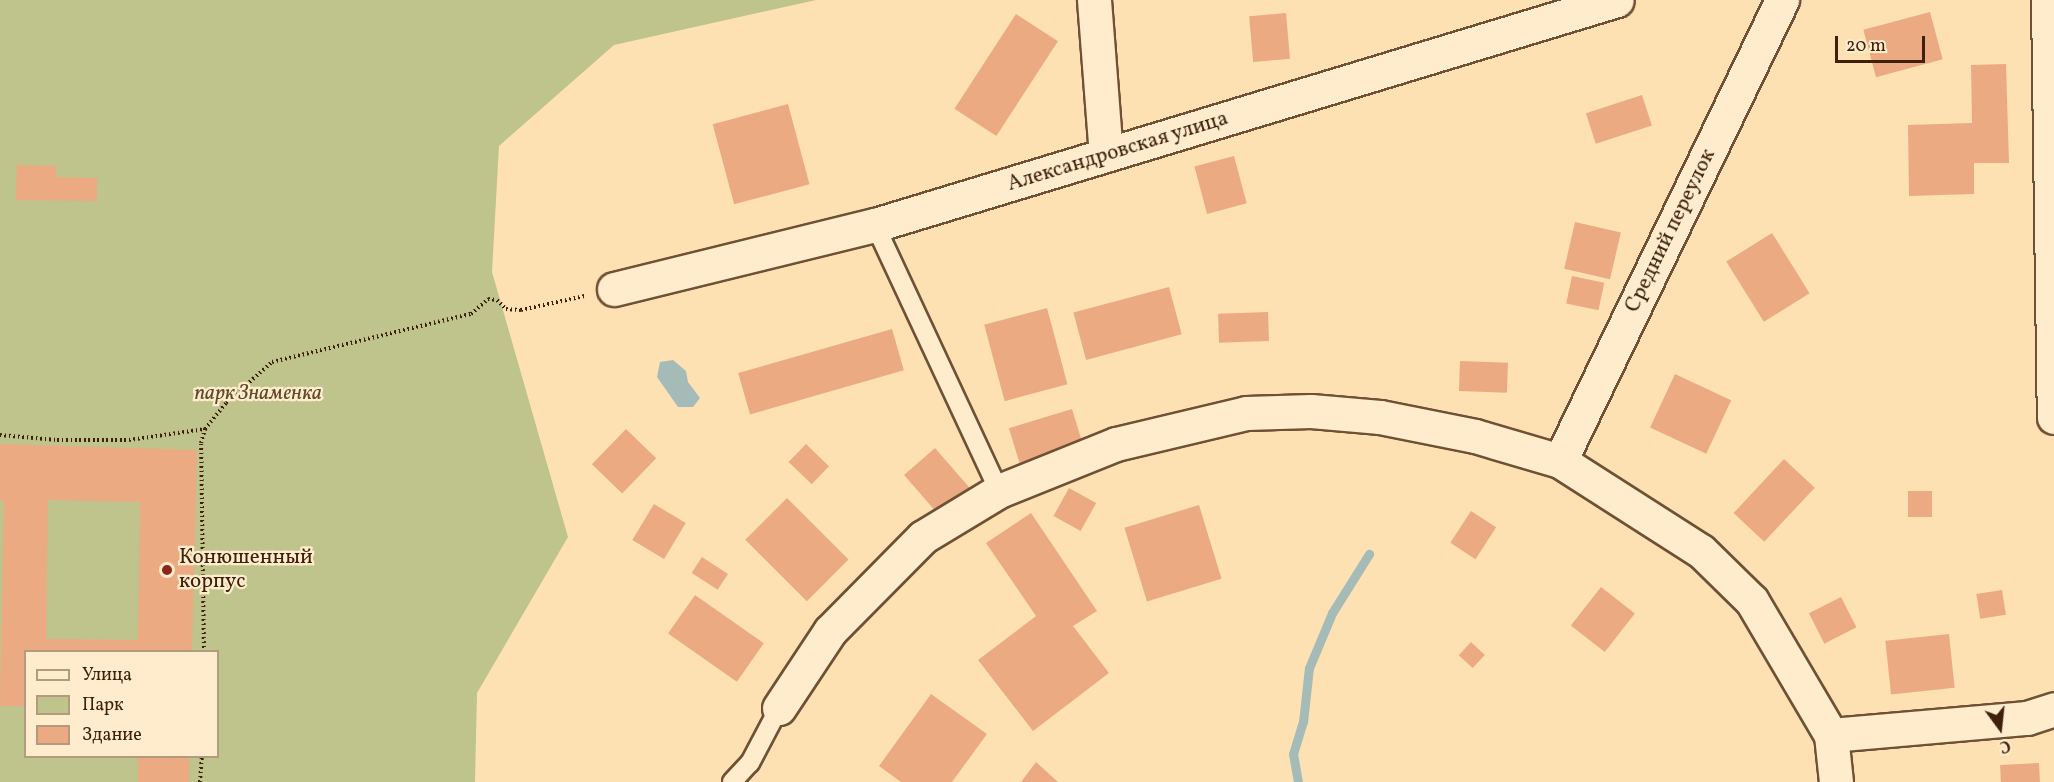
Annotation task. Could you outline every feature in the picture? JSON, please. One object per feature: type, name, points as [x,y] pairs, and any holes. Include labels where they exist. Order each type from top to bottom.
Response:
[{"type":"street","points":[[1094,0],[1106,155]]},
{"type":"street","name":"Александровская улица","points":[[615,289],[875,225],[1617,0]]},
{"type":"street","name":"Средний переулок","points":[[1560,461],[1782,0]]},
{"type":"street","points":[[2048,0],[2054,417]]},
{"type":"street","points":[[779,708],[830,631],[922,537],[999,491],[1116,444],[1246,413],[1311,411],[1380,417],[1475,436],[1560,461],[1701,551],[1752,601],[1831,735],[1836,782]]},
{"type":"street","points":[[1831,735],[2027,718],[2054,709]]},
{"type":"lane","points":[[875,225],[999,491]]},
{"type":"lane","points":[[732,782],[750,763],[779,708]]},
{"type":"path","points":[[204,650],[201,443],[205,429],[226,404],[272,362],[471,314],[488,299],[496,300],[506,309],[521,310],[615,289]]},
{"type":"path","points":[[0,435],[57,440],[129,440],[205,429]]},
{"type":"path","points":[[200,782],[202,758]]},
{"type":"green space","name":"парк Знаменка","points":[[0,0],[816,0],[614,45],[499,146],[492,272],[568,537],[477,693],[475,782],[0,782]]},
{"type":"water","points":[[673,360],[686,371],[688,382],[700,398],[693,407],[678,407],[657,377],[660,362]]},
{"type":"building","points":[[1930,12],[1943,59],[1876,77],[1863,30]]},
{"type":"building","points":[[1286,13],[1290,59],[1253,62],[1249,16]]},
{"type":"building","points":[[1016,14],[1058,41],[996,136],[954,109]]},
{"type":"building","points":[[2006,64],[2009,163],[1974,163],[1974,194],[1909,196],[1908,125],[1972,123],[1971,65]]},
{"type":"building","points":[[1642,95],[1652,125],[1596,144],[1586,113]]},
{"type":"building","points":[[788,104],[809,184],[734,204],[713,124]]},
{"type":"building","points":[[1234,156],[1247,203],[1207,214],[1194,167]]},
{"type":"building","points":[[17,165],[56,166],[56,177],[97,178],[97,201],[16,200]]},
{"type":"building","points":[[1575,222],[1621,233],[1610,279],[1564,269]]},
{"type":"building","points":[[1772,233],[1810,293],[1764,322],[1726,262]]},
{"type":"building","points":[[1572,276],[1604,283],[1598,310],[1566,303]]},
{"type":"building","points":[[1169,287],[1182,334],[1086,360],[1073,313]]},
{"type":"building","points":[[1047,308],[1067,384],[1005,401],[984,325]]},
{"type":"building","points":[[1268,312],[1269,341],[1219,343],[1218,314]]},
{"type":"building","points":[[892,329],[904,370],[750,414],[738,373]]},
{"type":"building","points":[[1460,361],[1508,363],[1507,393],[1459,391]]},
{"type":"building","points":[[1675,374],[1731,400],[1706,454],[1650,427]]},
{"type":"building","points":[[1072,409],[1085,452],[1022,471],[1009,428]]},
{"type":"building","points":[[626,429],[656,458],[622,493],[592,464]]},
{"type":"building","name":"Конюшенный корпус","points":[[0,444],[197,450],[192,650],[24,650],[24,706],[0,706],[4,501],[0,501]],"holes":[[[48,500],[140,502],[138,640],[46,639]]]},
{"type":"building","points":[[806,444],[829,466],[812,484],[789,462]]},
{"type":"building","points":[[935,448],[971,490],[940,516],[904,475]]},
{"type":"building","points":[[1784,459],[1815,488],[1764,542],[1734,513]]},
{"type":"building","points":[[1069,488],[1096,503],[1081,531],[1053,516]]},
{"type":"building","points":[[1908,491],[1932,491],[1932,517],[1908,517]]},
{"type":"building","points":[[787,498],[849,560],[807,601],[745,540]]},
{"type":"building","points":[[654,504],[686,523],[664,559],[632,540]]},
{"type":"building","points":[[1199,505],[1222,579],[1147,601],[1124,528]]},
{"type":"building","points":[[1471,511],[1496,527],[1475,559],[1450,543]]},
{"type":"building","points":[[1031,513],[1097,611],[1073,626],[1109,673],[1033,731],[978,660],[1036,616],[986,543]]},
{"type":"building","points":[[702,557],[728,574],[718,590],[692,573]]},
{"type":"building","points":[[1601,587],[1635,613],[1605,652],[1571,626]]},
{"type":"building","points":[[2002,590],[2006,615],[1980,619],[1976,594]]},
{"type":"building","points":[[695,595],[764,643],[737,682],[668,634]]},
{"type":"building","points":[[1841,597],[1856,627],[1824,644],[1809,613]]},
{"type":"building","points":[[1949,634],[1955,688],[1891,694],[1885,641]]},
{"type":"building","points":[[1471,642],[1485,655],[1473,668],[1459,655]]},
{"type":"building","points":[[931,694],[987,734],[952,782],[901,782],[879,766]]},
{"type":"building","points":[[138,758],[189,758],[189,782],[138,782]]},
{"type":"building","points":[[1036,762],[1058,782],[1021,782]]},
{"type":"building","points":[[2039,763],[2040,782],[2001,782],[2000,765]]},
{"type":"waterway","points":[[1298,782],[1293,754],[1303,722],[1309,668],[1332,613],[1369,554]]},
{"type":"place","name":"Конюшенный корпус","points":[[167,570]]}]
